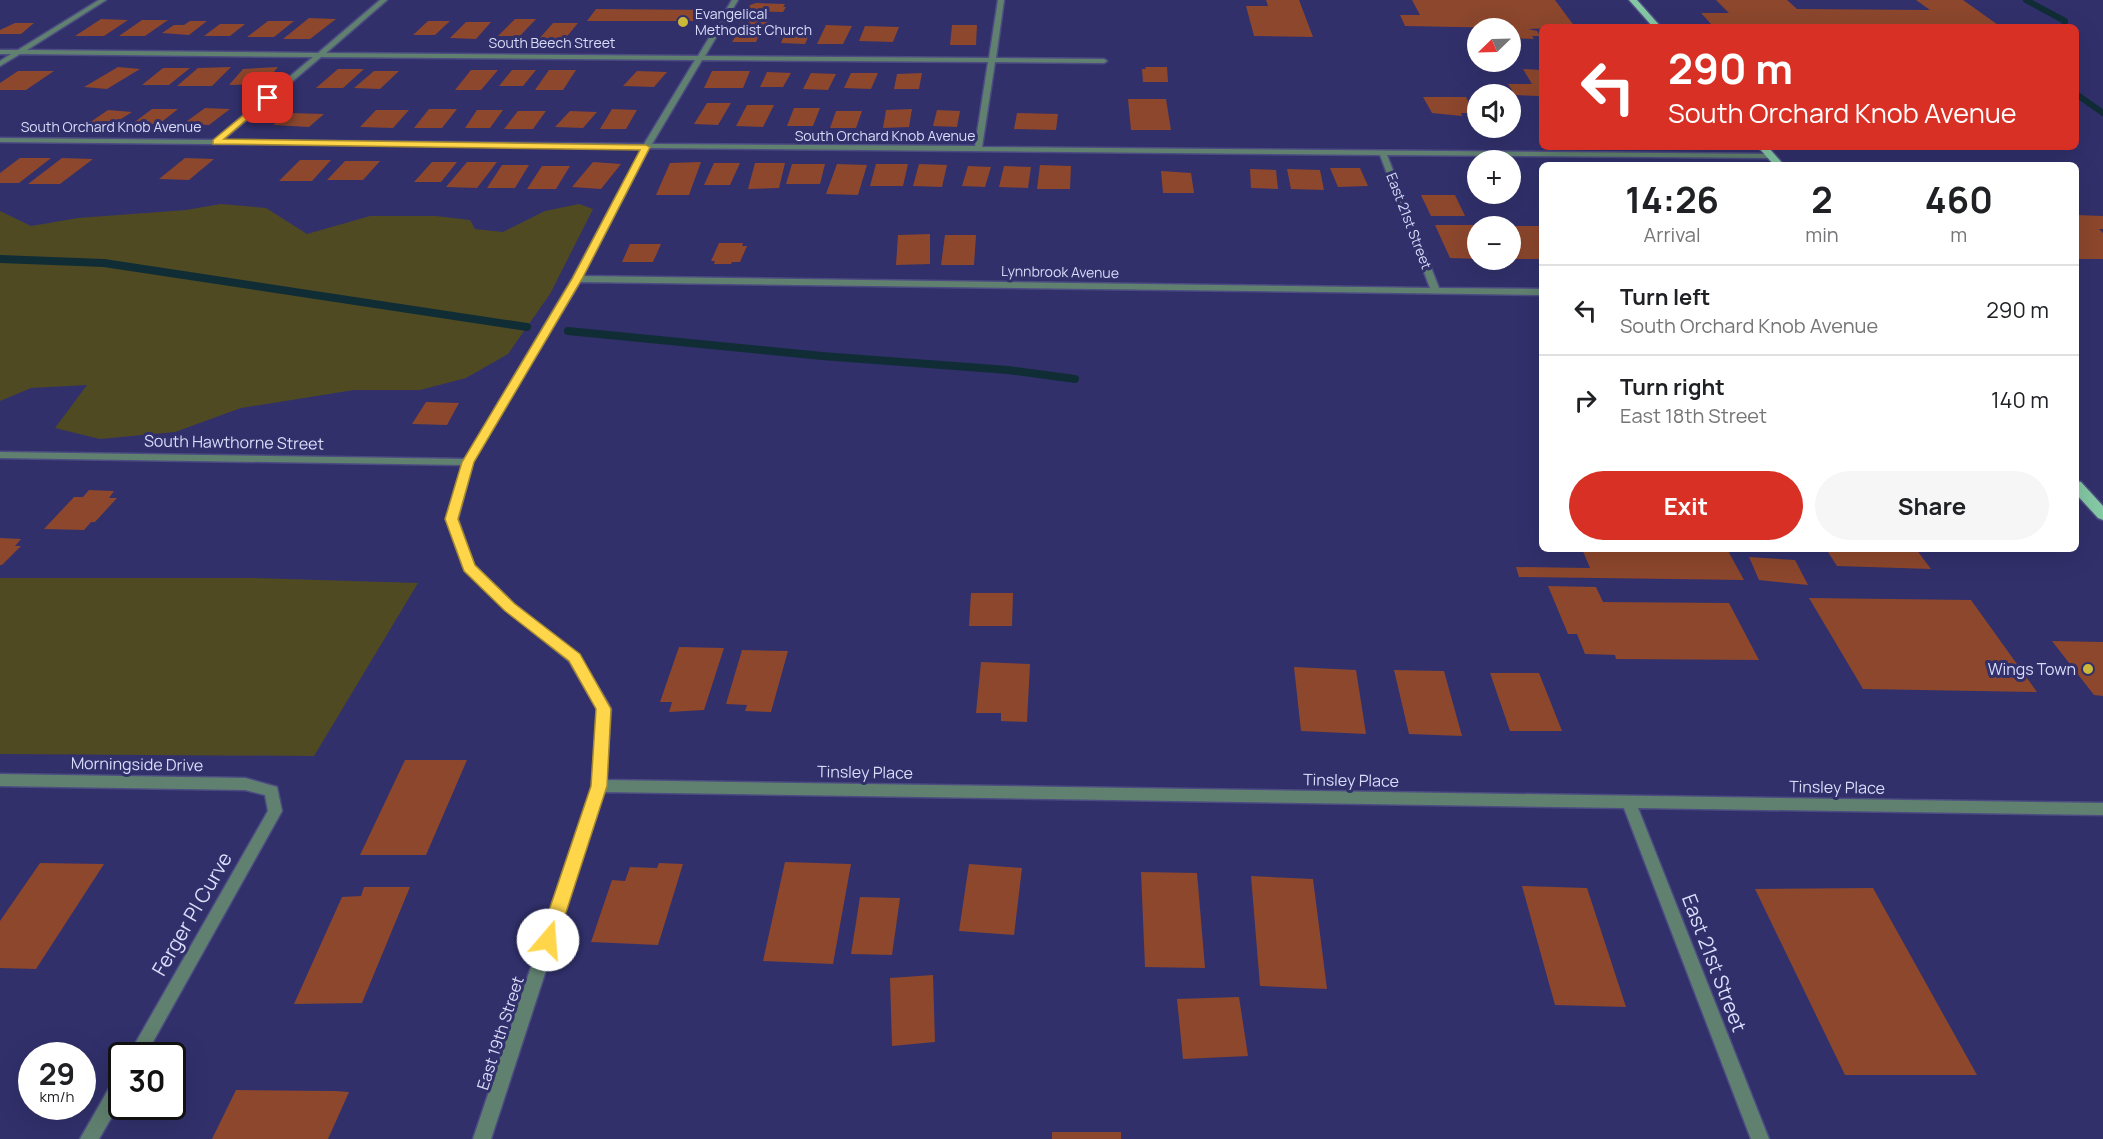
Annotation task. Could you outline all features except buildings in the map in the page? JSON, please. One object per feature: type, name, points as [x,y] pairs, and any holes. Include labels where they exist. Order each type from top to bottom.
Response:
[{"type":"main road","points":[[1633,0],[1654,24]]},
{"type":"main road","points":[[1766,150],[1776,162]]},
{"type":"main road","points":[[2079,488],[2103,515]]},
{"type":"street","points":[[0,64],[103,0]]},
{"type":"street","points":[[216,142],[384,0]]},
{"type":"street","name":"East 19th Street","points":[[482,1139],[599,786],[604,709],[574,657],[510,607],[468,567],[452,519],[468,462],[577,279],[646,147],[735,0]]},
{"type":"street","points":[[978,150],[1001,0]]},
{"type":"street","name":"South Beech Street","points":[[0,52],[1104,61]]},
{"type":"street","name":"South Orchard Knob Avenue","points":[[0,140],[1771,156]]},
{"type":"street","name":"East 21st Street","points":[[1382,151],[1436,291]]},
{"type":"street","name":"Lynnbrook Avenue","points":[[577,279],[1539,292]]},
{"type":"street","name":"South Hawthorne Street","points":[[0,455],[468,462]]},
{"type":"street","name":"Morningside Drive","points":[[0,780],[245,784],[272,791]]},
{"type":"street","name":"Tinsley Place","points":[[599,786],[2103,809]]},
{"type":"street","name":"Ferger Pl Curve","points":[[144,1042],[275,811],[272,791]]},
{"type":"street","name":"East 21st Street","points":[[1629,803],[1760,1139]]},
{"type":"street","points":[[89,1139],[108,1106]]},
{"type":"shaded area","points":[[221,204],[266,208],[307,234],[370,216],[436,216],[470,220],[475,229],[503,232],[545,211],[579,204],[593,209],[550,294],[508,354],[466,378],[420,390],[354,390],[241,408],[175,432],[100,439],[55,428],[87,385],[31,388],[0,401],[0,211],[31,226],[78,218],[186,210]]},
{"type":"shaded area","points":[[0,578],[252,578],[418,583],[314,756],[0,754]]},
{"type":"waterway","points":[[2026,0],[2065,21],[2064,24]]},
{"type":"waterway","points":[[2079,96],[2103,113]]},
{"type":"waterway","points":[[0,259],[104,263],[527,327]]},
{"type":"waterway","points":[[568,331],[822,356],[1008,370],[1075,379]]},
{"type":"place","name":"Evangelical Methodist Church","points":[[683,22]]},
{"type":"place","name":"Wings Town","points":[[2088,669]]},
{"type":"route","points":[[268,98],[216,142],[646,147],[577,279],[468,462],[452,519],[468,567],[510,607],[574,657],[604,709],[599,786],[548,940]]}]
